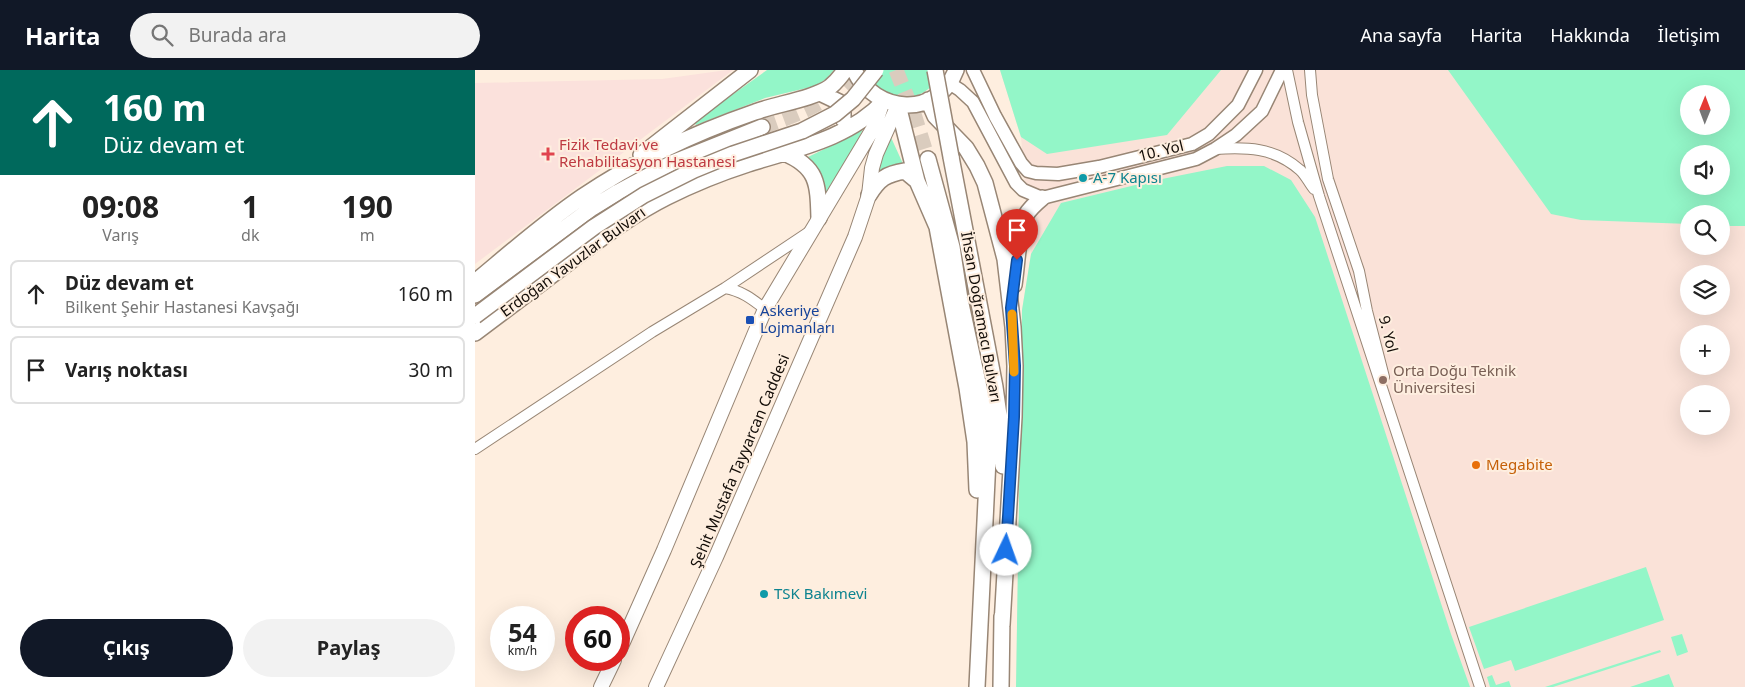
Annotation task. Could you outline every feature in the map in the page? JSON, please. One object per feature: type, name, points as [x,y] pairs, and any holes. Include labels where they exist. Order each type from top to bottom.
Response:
[{"type":"main road","points":[[475,282],[562,212],[618,174],[675,127],[750,70]]},
{"type":"main road","points":[[618,174],[671,147],[736,118],[777,104],[820,93],[837,81],[845,70]]},
{"type":"main road","points":[[854,70],[865,86],[883,101],[898,105],[909,105],[928,100],[943,90],[952,77]]},
{"type":"main road","points":[[475,316],[594,227],[637,198],[694,170],[802,131],[828,118],[853,99],[875,70]]},
{"type":"main road","name":"İhsan Doğramacı Bulvarı","points":[[935,70],[999,415],[1003,454],[1001,687]]},
{"type":"main road","points":[[820,93],[834,98],[841,106],[843,113],[841,131]]},
{"type":"main road","points":[[928,100],[935,116],[965,148],[985,183],[1005,259],[1015,366],[1014,417],[1002,625]]},
{"type":"main road","points":[[630,626],[765,309],[874,127],[883,101]]},
{"type":"main road","name":"Erdoğan Yavuzlar Bulvarı","points":[[475,333],[597,241],[646,208],[711,177],[811,145],[866,118],[883,101]]},
{"type":"main road","points":[[898,105],[917,181],[937,228],[973,424],[982,607]]},
{"type":"main road","name":"Şehit Mustafa Tayyarcan Caddesi","points":[[656,687],[716,557],[855,237],[869,195],[872,168],[876,154],[898,105]]},
{"type":"main road","name":"Erdoğan Yavuzlar Bulvarı","points":[[475,295],[592,208],[618,192],[681,159],[762,127]]},
{"type":"main road","points":[[784,153],[800,161],[811,172],[817,189],[819,218]]},
{"type":"main road","name":"İhsan Doğramacı Bulvarı","points":[[928,159],[953,247],[961,299],[985,415],[987,459],[977,687]]},
{"type":"main road","points":[[869,195],[877,183],[890,173],[905,171],[917,181]]},
{"type":"main road","points":[[1011,308],[1025,216],[1030,208],[1043,198]]},
{"type":"main road","points":[[601,687],[609,671]]},
{"type":"street","name":"10. Yol","points":[[973,70],[995,116],[1021,163],[1028,171],[1036,174],[1058,174],[1099,167],[1192,144],[1209,134],[1238,105],[1256,70]]},
{"type":"street","name":"10. Yol","points":[[1043,198],[1196,159],[1215,150],[1236,135],[1262,110],[1282,70]]},
{"type":"street","name":"9. Yol","points":[[1287,70],[1298,122],[1319,196],[1480,687]]},
{"type":"street","name":"9. Yol","points":[[1310,70],[1312,95],[1328,179],[1359,271],[1383,375],[1486,687]]},
{"type":"street","points":[[952,77],[960,90],[973,102],[1016,183],[1023,190],[1043,198]]},
{"type":"street","name":"9. Yol","points":[[1215,150],[1242,147],[1262,150],[1281,158],[1301,170],[1319,196]]},
{"type":"street","points":[[1099,167],[1105,182]]},
{"type":"street","points":[[1058,174],[1065,192]]},
{"type":"street","points":[[475,449],[652,332],[725,288],[810,232]]},
{"type":"street","points":[[725,288],[736,290],[765,309]]},
{"type":"shaded area","name":"Fizik Tedavi ve Rehabilitasyon Hastanesi","points":[[733,70],[475,264],[475,83],[662,79]]},
{"type":"shaded area","name":"Orta Doğu Teknik Üniversitesi","points":[[1000,70],[1745,70],[1745,687],[1016,687],[1022,310],[1031,254],[1021,137]]},
{"type":"green space","points":[[767,70],[834,70],[826,79],[815,86],[765,98],[696,125],[694,122]]},
{"type":"green space","points":[[860,70],[944,70],[940,77],[923,93],[916,96],[901,97],[882,93]]},
{"type":"green space","points":[[1000,70],[1221,70],[1167,135],[1047,154],[1021,137]]},
{"type":"green space","points":[[1448,70],[1745,70],[1745,226],[1730,226],[1730,205],[1680,205],[1680,224],[1581,220],[1551,214]]},
{"type":"green space","points":[[864,127],[855,146],[826,192],[820,173],[808,157]]},
{"type":"green space","points":[[889,133],[904,166],[889,167],[875,175]]},
{"type":"green space","points":[[1227,166],[1264,166],[1291,180],[1315,217],[1470,687],[1016,687],[1022,310],[1031,254],[1061,203],[1152,181]]},
{"type":"green space","points":[[1646,567],[1664,620],[1515,671],[1511,660],[1484,669],[1469,627]]},
{"type":"green space","points":[[1682,634],[1688,652],[1677,656],[1671,637]]},
{"type":"green space","points":[[1660,650],[1661,652],[1553,687],[1545,687]]},
{"type":"green space","points":[[1669,674],[1674,687],[1630,687]]},
{"type":"green space","points":[[1492,675],[1496,685],[1509,681],[1511,687],[1490,687],[1487,677]]},
{"type":"tunnel","points":[[762,127],[801,112],[826,99],[837,91],[856,70]]},
{"type":"tunnel","points":[[896,70],[914,114],[928,159]]},
{"type":"slow traffic","points":[[1012,314],[1014,372]]},
{"type":"place","name":"Fizik Tedavi ve Rehabilitasyon Hastanesi","points":[[548,154]]},
{"type":"place","name":"A-7 Kapısı","points":[[1083,178]]},
{"type":"place","name":"Askeriye Lojmanları","points":[[750,320]]},
{"type":"place","name":"Orta Doğu Teknik Üniversitesi","points":[[1383,380]]},
{"type":"place","name":"Megabite","points":[[1476,465]]},
{"type":"place","name":"TSK Bakımevi","points":[[764,594]]},
{"type":"route","points":[[1006,550],[1014,417],[1015,366],[1011,308],[1017,260]]}]
